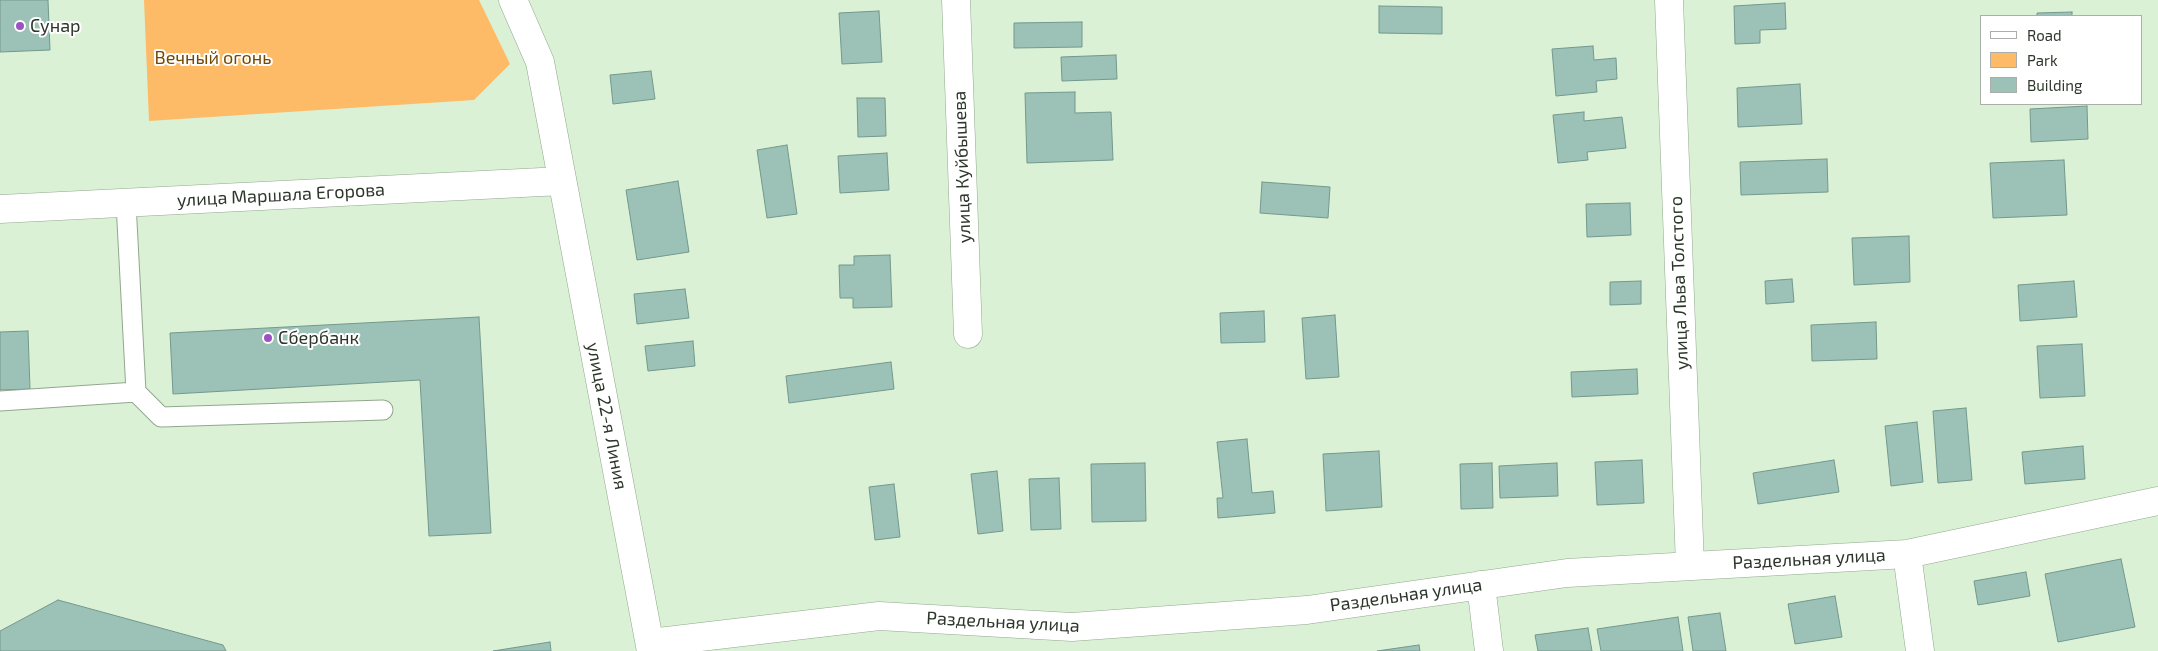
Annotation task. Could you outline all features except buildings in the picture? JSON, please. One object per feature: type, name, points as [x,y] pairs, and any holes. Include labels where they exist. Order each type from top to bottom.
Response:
[{"type":"street","name":"улица 22-я Линия","points":[[513,0],[540,62],[651,647]]},
{"type":"street","name":"улица Куйбышева","points":[[956,0],[968,334]]},
{"type":"street","name":"улица Льва Толстого","points":[[1669,0],[1690,566]]},
{"type":"street","name":"улица Маршала Егорова","points":[[0,209],[562,181]]},
{"type":"street","name":"Раздельная улица","points":[[651,647],[879,616],[1071,639],[1307,610],[1567,572],[1906,554],[2158,501]]},
{"type":"street","points":[[1906,554],[1920,651]]},
{"type":"street","points":[[1481,585],[1490,651]]},
{"type":"lane","points":[[126,203],[136,392],[161,417],[383,410]]},
{"type":"lane","points":[[0,401],[136,392]]},
{"type":"green space","name":"Вечный огонь","points":[[144,0],[479,0],[510,64],[474,100],[149,121]]},
{"type":"place","name":"Сунар","points":[[20,26]]},
{"type":"place","name":"Сбербанк","points":[[268,338]]}]
